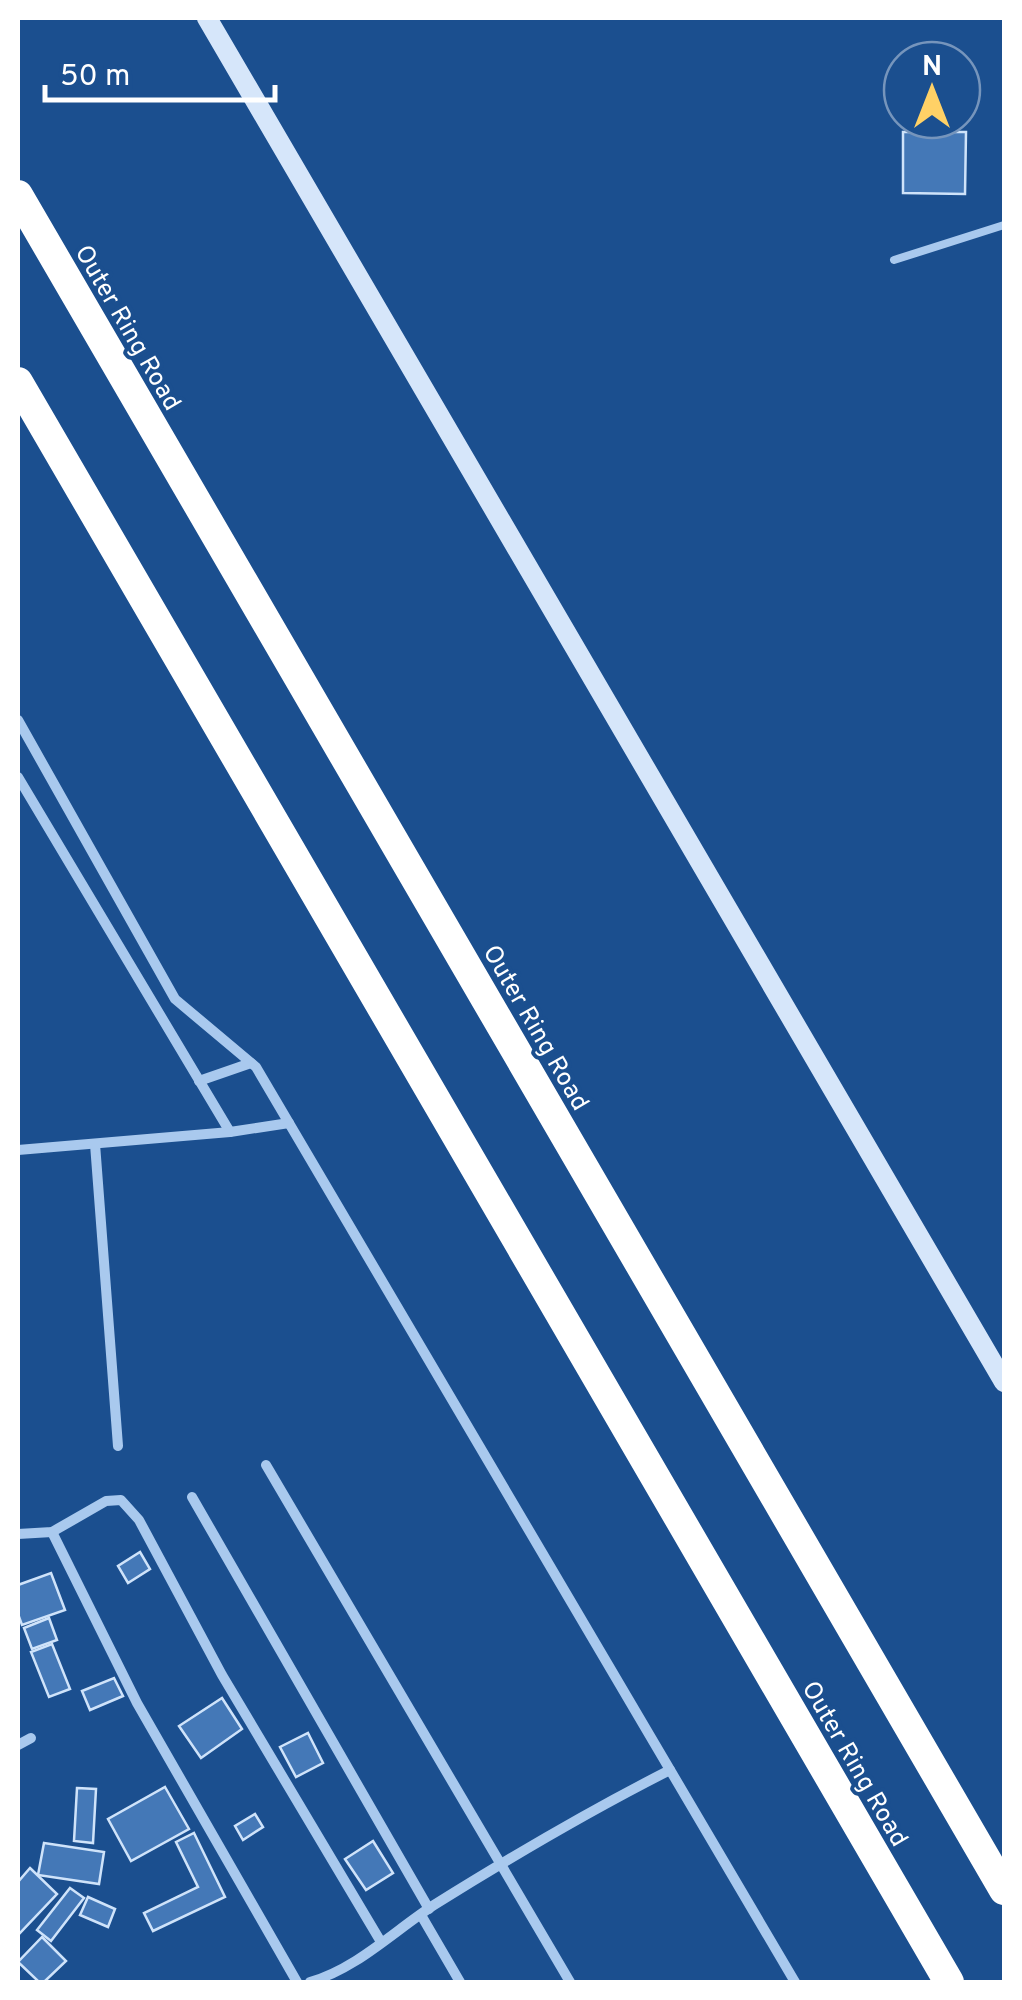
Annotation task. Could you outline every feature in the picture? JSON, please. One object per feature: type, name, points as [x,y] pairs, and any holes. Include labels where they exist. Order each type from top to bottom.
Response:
[{"type":"highway","name":"Outer Ring Road","points":[[18,195],[1004,1890]]},
{"type":"highway","name":"Outer Ring Road","points":[[18,382],[949,1982]]},
{"type":"main road","points":[[207,18],[1004,1382]]},
{"type":"street","points":[[18,720],[175,999],[251,1064],[289,1123],[795,1982]]},
{"type":"street","points":[[18,777],[230,1132]]},
{"type":"street","points":[[199,1081],[251,1064]]},
{"type":"street","points":[[18,1150],[230,1132],[289,1123]]},
{"type":"street","points":[[95,1144],[118,1446]]},
{"type":"street","points":[[266,1465],[570,1982]]},
{"type":"street","points":[[192,1497],[425,1912],[460,1982]]},
{"type":"street","points":[[18,1534],[52,1532],[106,1501],[121,1500],[139,1520],[222,1675],[381,1942]]},
{"type":"street","points":[[52,1532],[137,1703],[297,1982]]},
{"type":"street","points":[[18,1744],[30,1738]]},
{"type":"street","points":[[310,1982],[334,1979],[381,1942],[501,1864],[589,1811],[670,1770]]},
{"type":"lane","points":[[894,260],[1004,225]]},
{"type":"building","points":[[903,140],[966,140],[965,194],[903,193]]},
{"type":"building","points":[[140,1552],[150,1569],[128,1583],[118,1566]]},
{"type":"building","points":[[51,1573],[65,1610],[22,1625],[18,1585]]},
{"type":"building","points":[[49,1618],[57,1640],[32,1649],[24,1628]]},
{"type":"building","points":[[52,1644],[70,1689],[49,1697],[31,1652]]},
{"type":"building","points":[[114,1678],[123,1696],[90,1710],[82,1691]]},
{"type":"building","points":[[222,1698],[242,1729],[201,1758],[179,1726]]},
{"type":"building","points":[[308,1733],[323,1763],[296,1777],[280,1747]]},
{"type":"building","points":[[165,1787],[189,1829],[131,1861],[108,1819]]},
{"type":"building","points":[[77,1788],[96,1789],[93,1843],[74,1841]]},
{"type":"building","points":[[255,1814],[263,1827],[243,1840],[235,1826]]},
{"type":"building","points":[[194,1833],[225,1897],[153,1931],[144,1913],[198,1887],[176,1842]]},
{"type":"building","points":[[373,1841],[393,1873],[366,1890],[345,1859]]},
{"type":"building","points":[[44,1843],[104,1852],[99,1884],[38,1875]]},
{"type":"building","points":[[30,1868],[57,1894],[18,1935],[18,1882]]},
{"type":"building","points":[[70,1888],[84,1898],[51,1941],[37,1930]]},
{"type":"building","points":[[88,1897],[115,1909],[108,1927],[80,1915]]},
{"type":"building","points":[[42,1937],[66,1961],[44,1982],[39,1982],[18,1962]]}]
